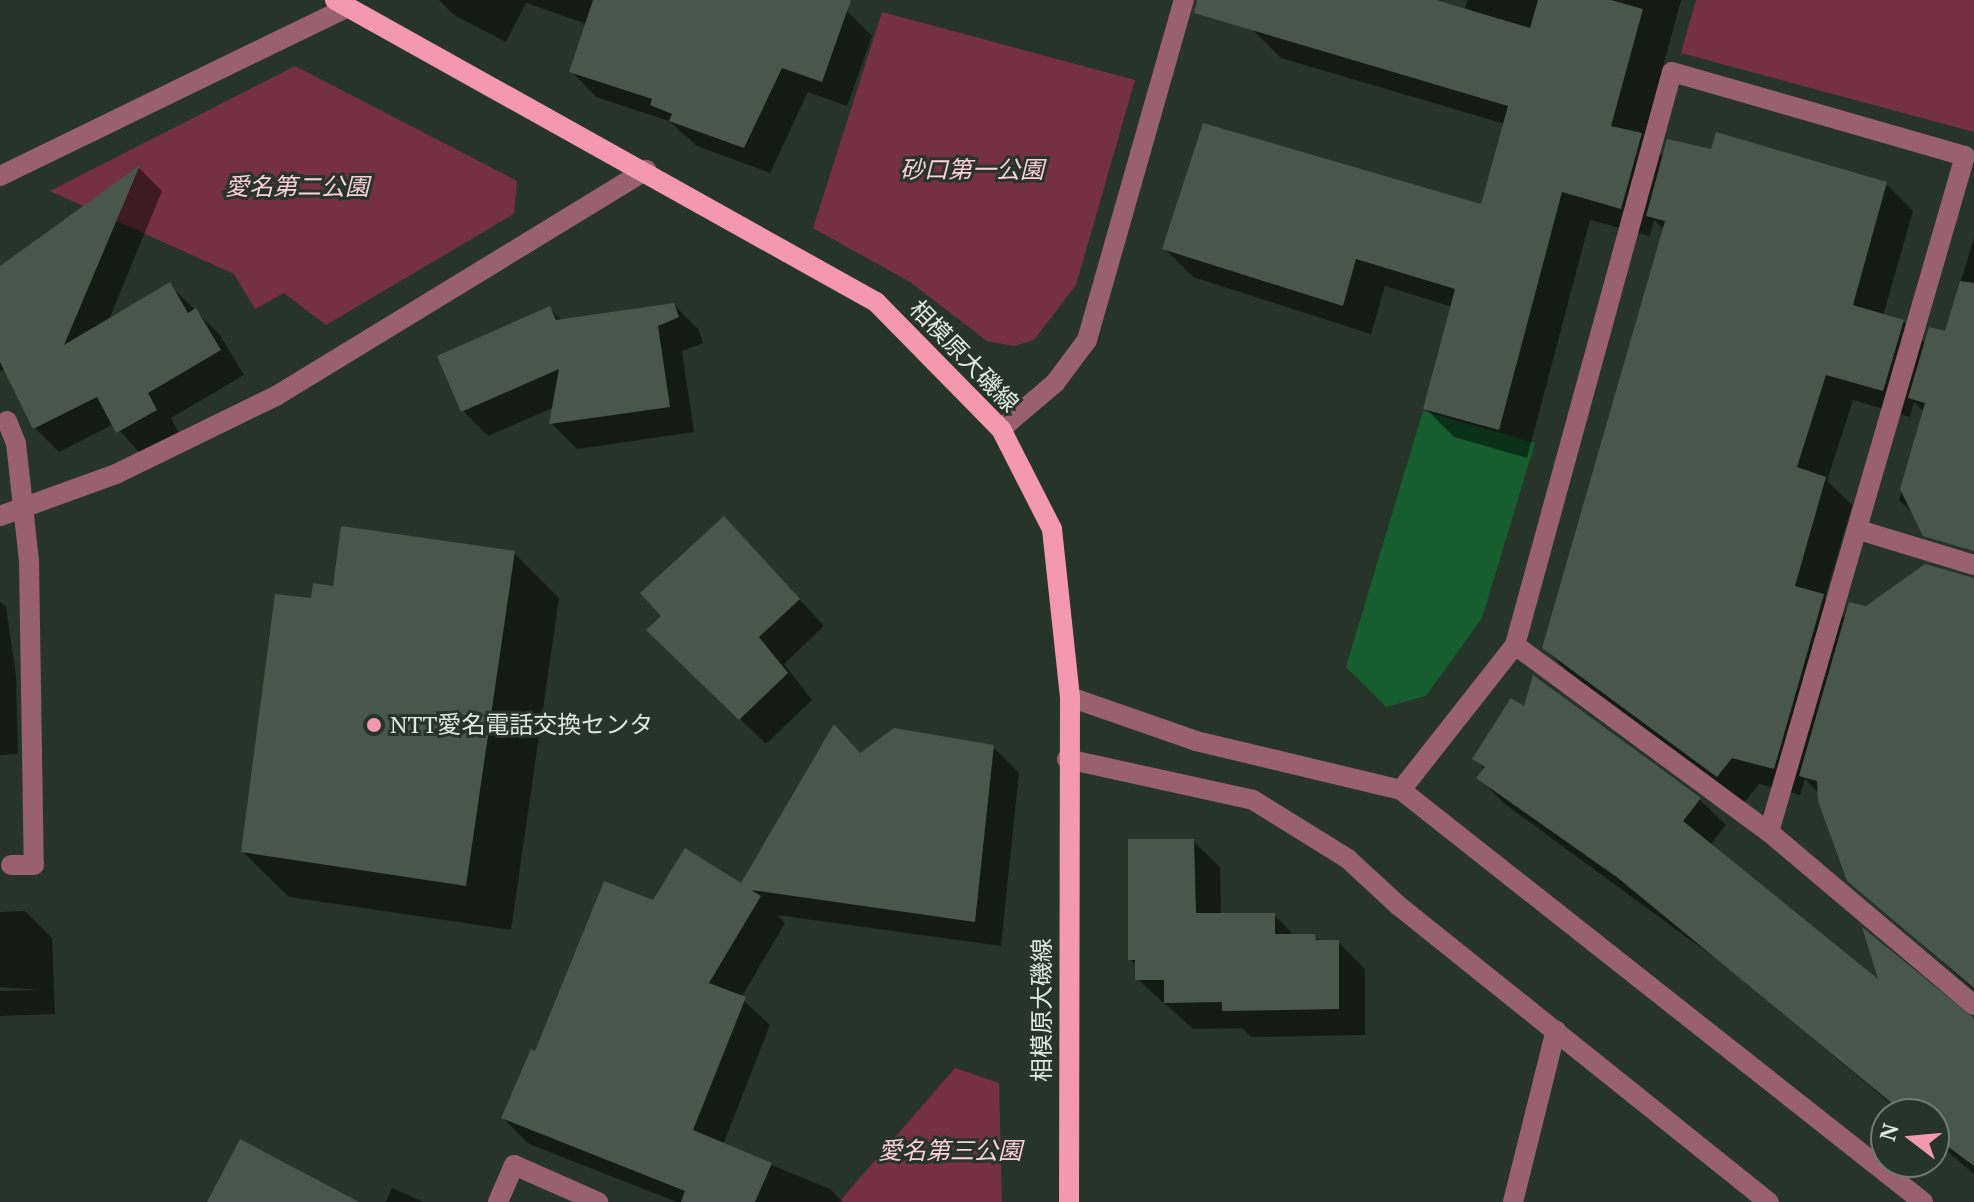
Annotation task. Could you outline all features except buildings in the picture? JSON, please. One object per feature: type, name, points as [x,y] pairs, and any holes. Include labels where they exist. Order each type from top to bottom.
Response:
[{"type":"main road","name":"相模原大磯線","points":[[342,4],[646,170],[876,302],[1001,429],[1052,529],[1070,697],[1067,759],[1069,1202]]},
{"type":"street","points":[[1001,429],[1055,383],[1087,340],[1184,0]]},
{"type":"street","points":[[0,176],[342,4]]},
{"type":"street","points":[[1401,790],[1515,645],[1672,72],[1965,156],[1769,832]]},
{"type":"street","points":[[0,516],[116,474],[276,396],[646,170]]},
{"type":"street","points":[[7,421],[16,443],[29,561],[34,865],[11,865]]},
{"type":"street","points":[[1859,530],[1974,565]]},
{"type":"street","points":[[1515,645],[1769,832],[1974,1005]]},
{"type":"street","points":[[1070,697],[1196,741],[1401,790],[1923,1202]]},
{"type":"street","points":[[1067,759],[1253,800],[1348,859],[1399,906],[1769,1202]]},
{"type":"street","points":[[1513,1202],[1556,1030]]},
{"type":"street","points":[[498,1202],[514,1165],[598,1202]]},
{"type":"green space","points":[[1696,0],[1974,0],[1974,132],[1681,53]]},
{"type":"green space","name":"砂口第一公園","points":[[882,12],[1135,80],[1076,285],[1034,340],[1014,346],[987,341],[910,282],[813,228]]},
{"type":"green space","name":"愛名第二公園","points":[[295,66],[517,181],[514,214],[326,325],[284,293],[255,309],[234,274],[50,191]]},
{"type":"green space","name":"愛名第三公園","points":[[955,1068],[999,1083],[1002,1202],[839,1202]]},
{"type":"shaded area","points":[[1423,411],[1535,443],[1482,618],[1426,696],[1386,707],[1346,667]]},
{"type":"place","name":"NTT愛名電話交換センタ","points":[[374,725]]}]
